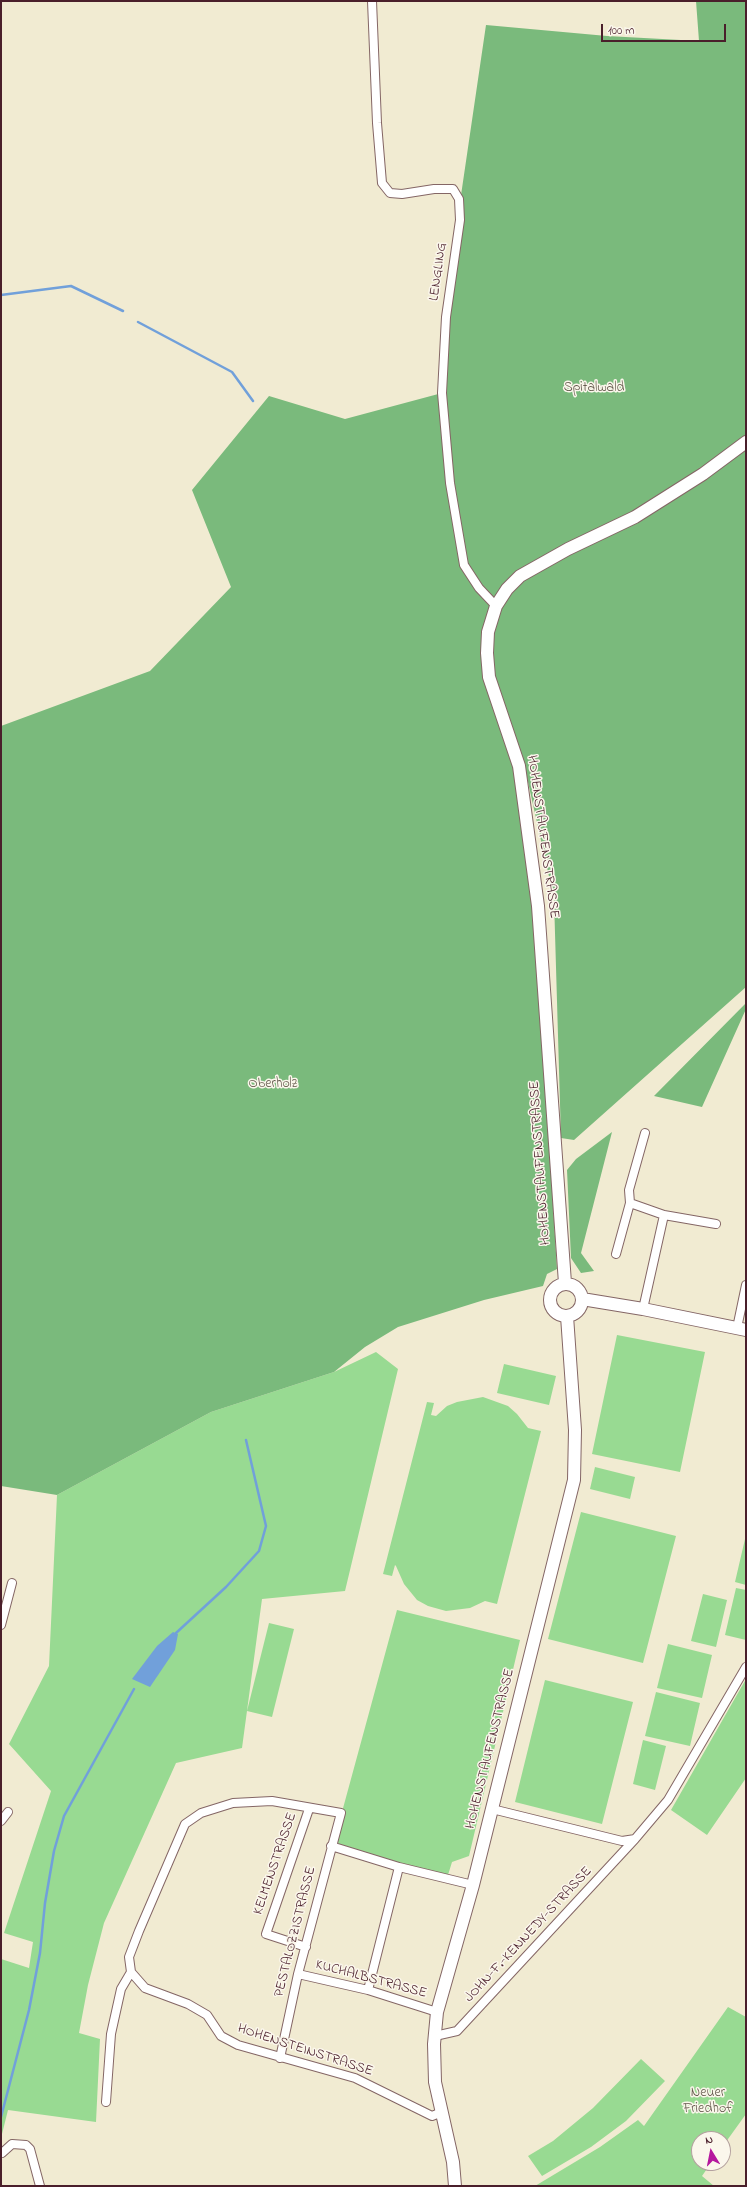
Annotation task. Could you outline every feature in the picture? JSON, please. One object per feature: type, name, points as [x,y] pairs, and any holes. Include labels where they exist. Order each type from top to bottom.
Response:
[{"type":"main road","name":"HOHENSTAUFENSTRASSE","points":[[565,1283],[538,906],[519,766],[491,686],[486,653],[488,632],[496,606],[507,589],[520,576],[568,549],[635,517],[703,474],[746,442]]},
{"type":"main road","points":[[565,1283],[575,1286],[578,1289],[582,1299],[578,1310],[567,1316],[555,1312],[549,1301],[551,1292],[555,1287],[565,1283]]},
{"type":"main road","points":[[582,1299],[643,1309],[742,1329]]},
{"type":"main road","name":"HOHENSTAUFENSTRASSE","points":[[455,2186],[453,2162],[435,2076],[435,2036],[437,2012],[492,1809],[574,1480],[575,1430],[567,1316]]},
{"type":"street","name":"LENGLING","points":[[372,1],[377,123],[382,183],[390,193],[402,194],[452,188],[459,199],[460,220],[446,317],[442,393],[450,483],[464,565],[479,588],[496,606]]},
{"type":"street","points":[[616,1254],[630,1203],[629,1190],[645,1133]]},
{"type":"street","points":[[630,1203],[664,1215],[716,1224]]},
{"type":"street","points":[[643,1309],[664,1215]]},
{"type":"street","points":[[742,1329],[746,1285]]},
{"type":"street","points":[[1,1625],[12,1583]]},
{"type":"street","name":"JOHN-F.-KENNEDY-STRASSE","points":[[435,2036],[457,2031],[635,1839],[668,1800],[746,1667]]},
{"type":"street","points":[[106,2102],[111,2034],[121,1990],[131,1972],[129,1957],[134,1942],[185,1824],[200,1813],[234,1803],[272,1801],[309,1809]]},
{"type":"street","name":"PESTALOZZISTRASSE","points":[[280,2058],[298,1974],[340,1813],[309,1809]]},
{"type":"street","name":"KELMENSTRASSE","points":[[306,1947],[266,1934],[309,1809]]},
{"type":"street","points":[[492,1809],[622,1841],[635,1839]]},
{"type":"street","points":[[1,1821],[8,1812]]},
{"type":"street","points":[[331,1846],[399,1867],[472,1885]]},
{"type":"street","points":[[368,1990],[399,1867]]},
{"type":"street","name":"HOHENSTEINSTRASSE","points":[[131,1972],[144,1988],[188,2004],[207,2015],[221,2036],[238,2045],[280,2058],[317,2066],[355,2078],[432,2116],[442,2112]]},
{"type":"street","name":"KUCHALBSTRASSE","points":[[298,1974],[368,1990],[437,2012]]},
{"type":"street","points":[[2,2153],[12,2144],[26,2145],[30,2149],[40,2186]]},
{"type":"green space","name":"Oberholz","points":[[696,1],[746,1],[746,987],[574,1140],[561,1138],[554,899],[524,764],[493,675],[491,657],[493,631],[501,608],[489,599],[492,603],[484,627],[482,651],[484,676],[518,779],[535,913],[557,1269],[547,1274],[543,1286],[484,1300],[398,1327],[365,1347],[334,1372],[211,1412],[57,1495],[1,1486],[1,726],[150,671],[231,587],[192,490],[269,396],[345,419],[442,393],[444,311],[486,25],[607,36],[699,41]]},
{"type":"green space","points":[[746,1003],[746,1009],[702,1107],[654,1096]]},
{"type":"green space","points":[[612,1132],[581,1253],[594,1271],[581,1273],[571,1258],[567,1170],[576,1159]]},
{"type":"green space","points":[[617,1335],[705,1352],[680,1472],[592,1454]]},
{"type":"green space","points":[[376,1352],[398,1369],[345,1591],[262,1599],[242,1748],[176,1763],[104,1923],[88,1985],[79,2033],[100,2039],[96,2122],[8,2110],[1,2138],[1,1959],[29,1968],[33,1942],[4,1933],[51,1791],[9,1744],[49,1666],[57,1495],[211,1412],[334,1372]]},
{"type":"green space","points":[[504,1364],[556,1376],[549,1405],[497,1393]]},
{"type":"green space","points":[[483,1397],[508,1406],[517,1414],[528,1428],[541,1431],[497,1604],[485,1601],[470,1608],[446,1611],[428,1606],[417,1600],[404,1584],[395,1565],[392,1576],[383,1574],[427,1402],[434,1403],[431,1415],[436,1416],[447,1406],[457,1402]]},
{"type":"green space","points":[[595,1467],[635,1477],[630,1499],[590,1489]]},
{"type":"green space","points":[[581,1512],[676,1536],[643,1663],[548,1639]]},
{"type":"green space","points":[[746,1539],[746,1585],[735,1582]]},
{"type":"green space","points":[[736,1588],[746,1590],[746,1640],[725,1635]]},
{"type":"green space","points":[[703,1594],[727,1600],[716,1647],[691,1641]]},
{"type":"green space","points":[[397,1610],[520,1640],[469,1856],[452,1862],[448,1875],[399,1864],[333,1845]]},
{"type":"green space","points":[[269,1623],[294,1629],[272,1717],[247,1711]]},
{"type":"green space","points":[[668,1644],[712,1655],[702,1698],[657,1688]]},
{"type":"green space","points":[[746,1679],[746,1778],[707,1835],[671,1810]]},
{"type":"green space","points":[[545,1680],[633,1702],[602,1824],[515,1802]]},
{"type":"green space","points":[[656,1692],[700,1703],[690,1746],[645,1736]]},
{"type":"green space","points":[[643,1740],[666,1746],[655,1790],[633,1784]]},
{"type":"green space","name":"Neuer Friedhof","points":[[728,2007],[746,2017],[746,2114],[731,2135],[731,2131],[691,2131],[691,2171],[705,2171],[702,2176],[714,2186],[535,2186],[600,2147],[638,2120],[644,2126]]},
{"type":"green space","points":[[641,2059],[665,2081],[626,2121],[591,2147],[542,2176],[528,2156],[553,2141],[593,2108]]},
{"type":"water","points":[[173,1632],[178,1634],[175,1650],[150,1687],[132,1679],[157,1646]]},
{"type":"waterway","points":[[1,295],[71,286],[123,311]]},
{"type":"waterway","points":[[138,322],[232,372],[253,401]]},
{"type":"waterway","points":[[176,1633],[226,1587],[259,1551],[266,1526],[246,1440]]},
{"type":"waterway","points":[[1,2117],[29,2010],[40,1953],[45,1903],[54,1851],[64,1816],[134,1689]]},
{"type":"park label","name":"Spitalwald","points":[[594,389]]}]
